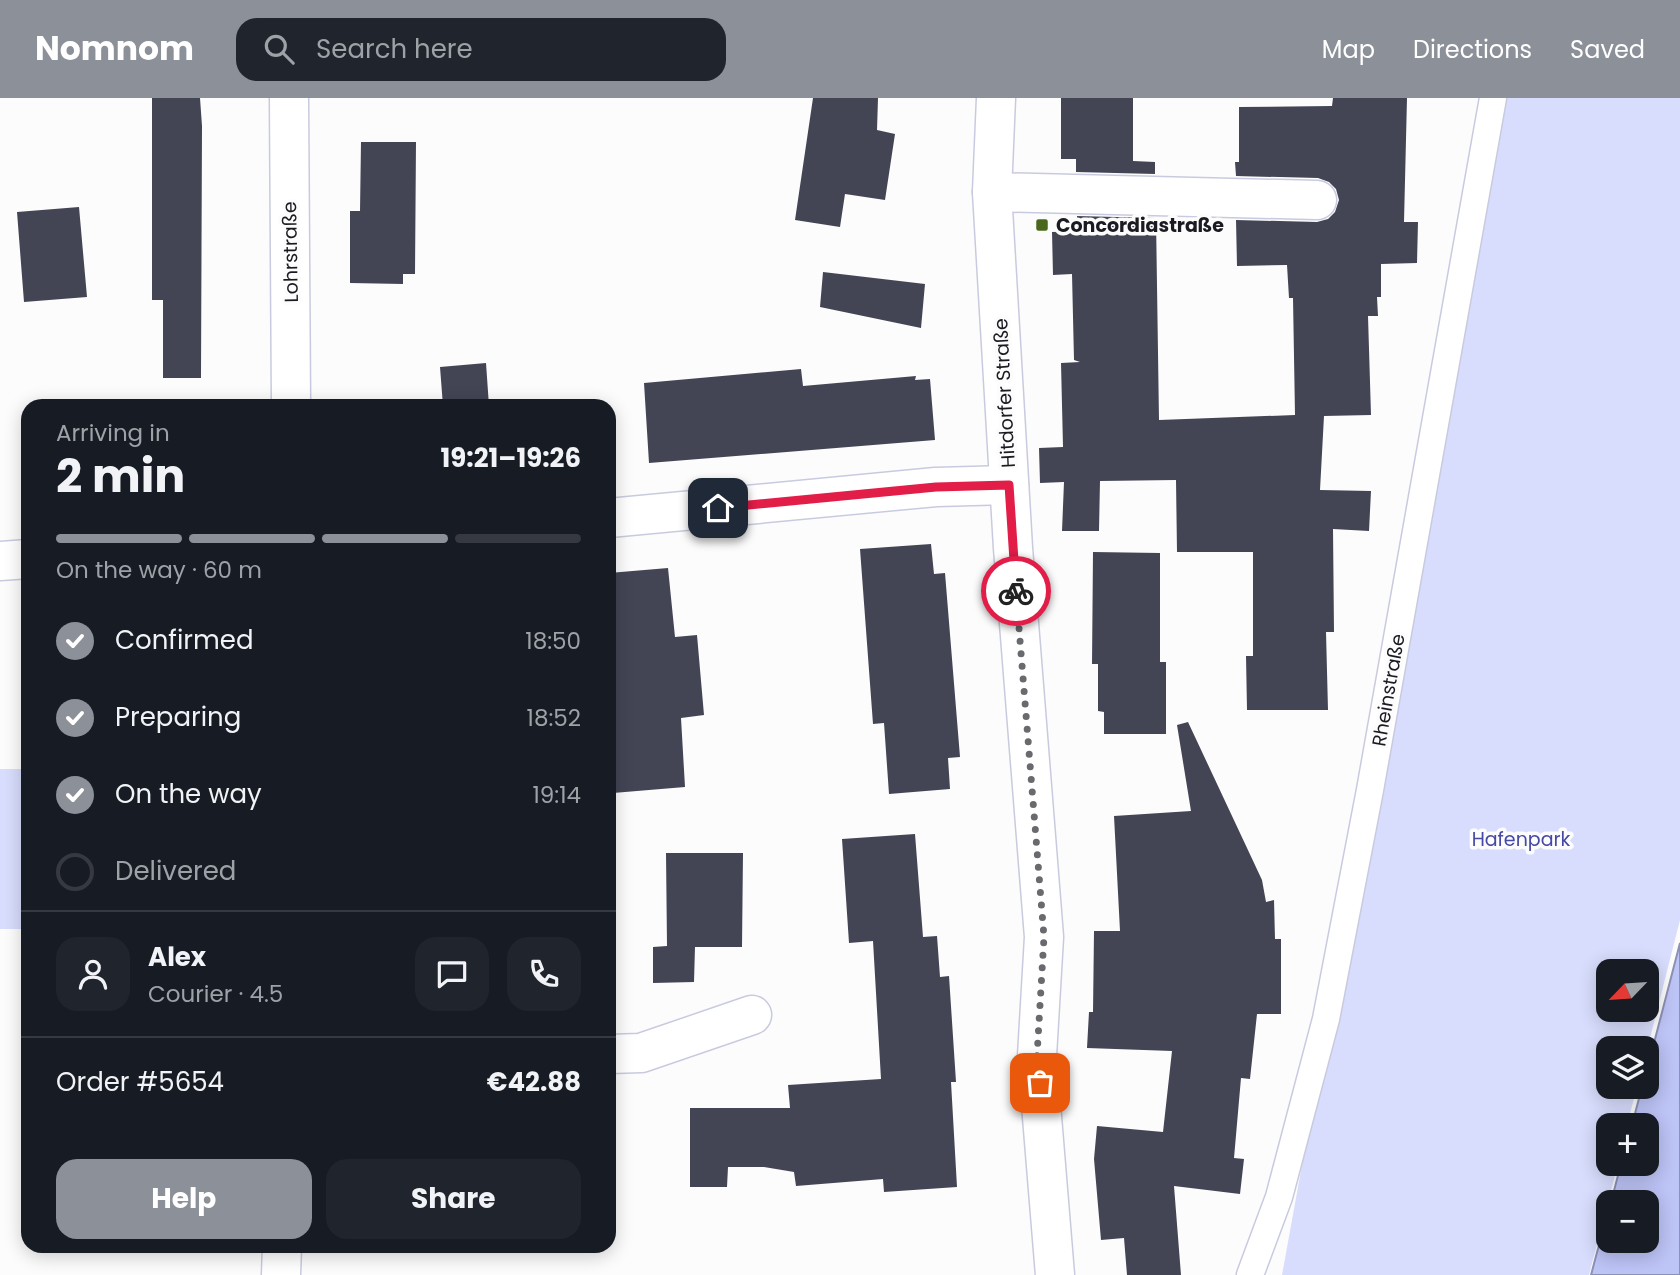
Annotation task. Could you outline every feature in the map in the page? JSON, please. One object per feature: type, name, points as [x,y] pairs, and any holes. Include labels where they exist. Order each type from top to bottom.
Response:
[{"type":"street","name":"Lohrstraße","points":[[289,98],[291,399]]},
{"type":"street","name":"Hitdorfer Straße","points":[[996,98],[992,192],[1009,485],[1044,937],[1037,1056],[1055,1275]]},
{"type":"street","points":[[992,192],[1317,200]]},
{"type":"street","points":[[616,517],[936,487],[1009,485]]},
{"type":"street","points":[[0,561],[21,560]]},
{"type":"street","points":[[616,1054],[641,1053],[752,1015]]},
{"type":"street","points":[[281,1275],[282,1253]]},
{"type":"lane","name":"Rheinstraße","points":[[1250,1275],[1279,1197],[1325,1019],[1375,763],[1493,98]]},
{"type":"green space","name":"Hafenpark","points":[[1496,98],[1680,98],[1680,920],[1659,1003],[1659,959],[1596,959],[1596,1022],[1654,1022],[1651,1036],[1596,1036],[1596,1099],[1634,1099],[1630,1113],[1596,1113],[1596,1176],[1615,1176],[1611,1190],[1596,1190],[1596,1248],[1589,1275],[1282,1275]]},
{"type":"green space","points":[[0,769],[21,769],[21,929],[0,929]]},
{"type":"shaded area","points":[[1680,943],[1680,1275],[1591,1275],[1597,1253],[1659,1253],[1659,1190],[1614,1190],[1618,1176],[1659,1176],[1659,1113],[1635,1113],[1639,1099],[1659,1099],[1659,1036],[1656,1036]]},
{"type":"building","points":[[152,98],[200,98],[201,378],[163,378],[163,300],[152,300]]},
{"type":"building","points":[[813,98],[878,98],[877,130],[895,134],[885,200],[845,194],[840,227],[795,220]]},
{"type":"building","points":[[1061,98],[1133,98],[1133,161],[1155,162],[1155,174],[1076,172],[1076,159],[1061,159]]},
{"type":"building","points":[[1333,98],[1407,98],[1404,222],[1418,222],[1417,263],[1381,264],[1378,316],[1368,316],[1371,415],[1324,416],[1320,490],[1371,491],[1369,531],[1333,529],[1334,632],[1326,632],[1328,710],[1247,710],[1246,656],[1253,656],[1253,552],[1177,552],[1176,480],[1100,481],[1099,531],[1062,531],[1064,482],[1040,483],[1039,448],[1063,447],[1061,363],[1080,362],[1074,360],[1072,274],[1053,275],[1052,232],[1078,231],[1077,216],[1156,218],[1159,420],[1295,415],[1293,298],[1289,298],[1287,265],[1237,266],[1236,220],[1317,222],[1328,219],[1335,212],[1339,200],[1336,189],[1329,182],[1318,178],[1236,176],[1235,162],[1239,162],[1239,107],[1332,106]]},
{"type":"building","points":[[361,142],[416,142],[415,274],[403,274],[403,284],[350,283],[350,211],[360,211]]},
{"type":"building","points":[[79,207],[87,297],[24,302],[17,212]]},
{"type":"building","points":[[823,272],[925,284],[921,328],[820,307]]},
{"type":"building","points":[[486,363],[489,399],[442,399],[440,367]]},
{"type":"building","points":[[801,369],[803,386],[916,376],[915,380],[930,379],[935,440],[649,463],[644,383]]},
{"type":"building","points":[[931,544],[934,574],[945,573],[960,757],[948,758],[950,789],[889,794],[884,723],[873,724],[860,549]]},
{"type":"building","points":[[1093,552],[1160,553],[1160,662],[1166,662],[1166,734],[1104,734],[1104,712],[1098,711],[1098,664],[1092,664]]},
{"type":"building","points":[[668,568],[675,637],[697,635],[704,715],[681,718],[685,787],[616,793],[616,572]]},
{"type":"building","points":[[1188,722],[1262,880],[1266,902],[1274,900],[1275,939],[1281,939],[1281,1014],[1257,1014],[1250,1079],[1241,1078],[1234,1158],[1244,1159],[1240,1194],[1174,1186],[1181,1275],[1127,1275],[1124,1238],[1101,1240],[1094,1159],[1097,1126],[1163,1132],[1172,1051],[1087,1048],[1089,1012],[1093,1012],[1094,931],[1120,931],[1114,816],[1191,811],[1177,725]]},
{"type":"building","points":[[915,834],[923,937],[937,936],[940,977],[949,976],[956,1082],[951,1082],[957,1187],[884,1192],[883,1179],[796,1186],[794,1172],[764,1167],[728,1167],[727,1187],[690,1187],[690,1108],[790,1108],[788,1085],[881,1079],[873,941],[849,943],[842,839]]},
{"type":"building","points":[[666,853],[743,853],[742,947],[695,947],[694,982],[653,983],[653,947],[667,946]]},
{"type":"way so far","points":[[1016,591],[1044,937],[1037,1056],[1040,1083]]},
{"type":"place","name":"Concordiastraße","points":[[1042,225]]},
{"type":"route","points":[[718,508],[936,487],[1009,485],[1016,591]]}]
